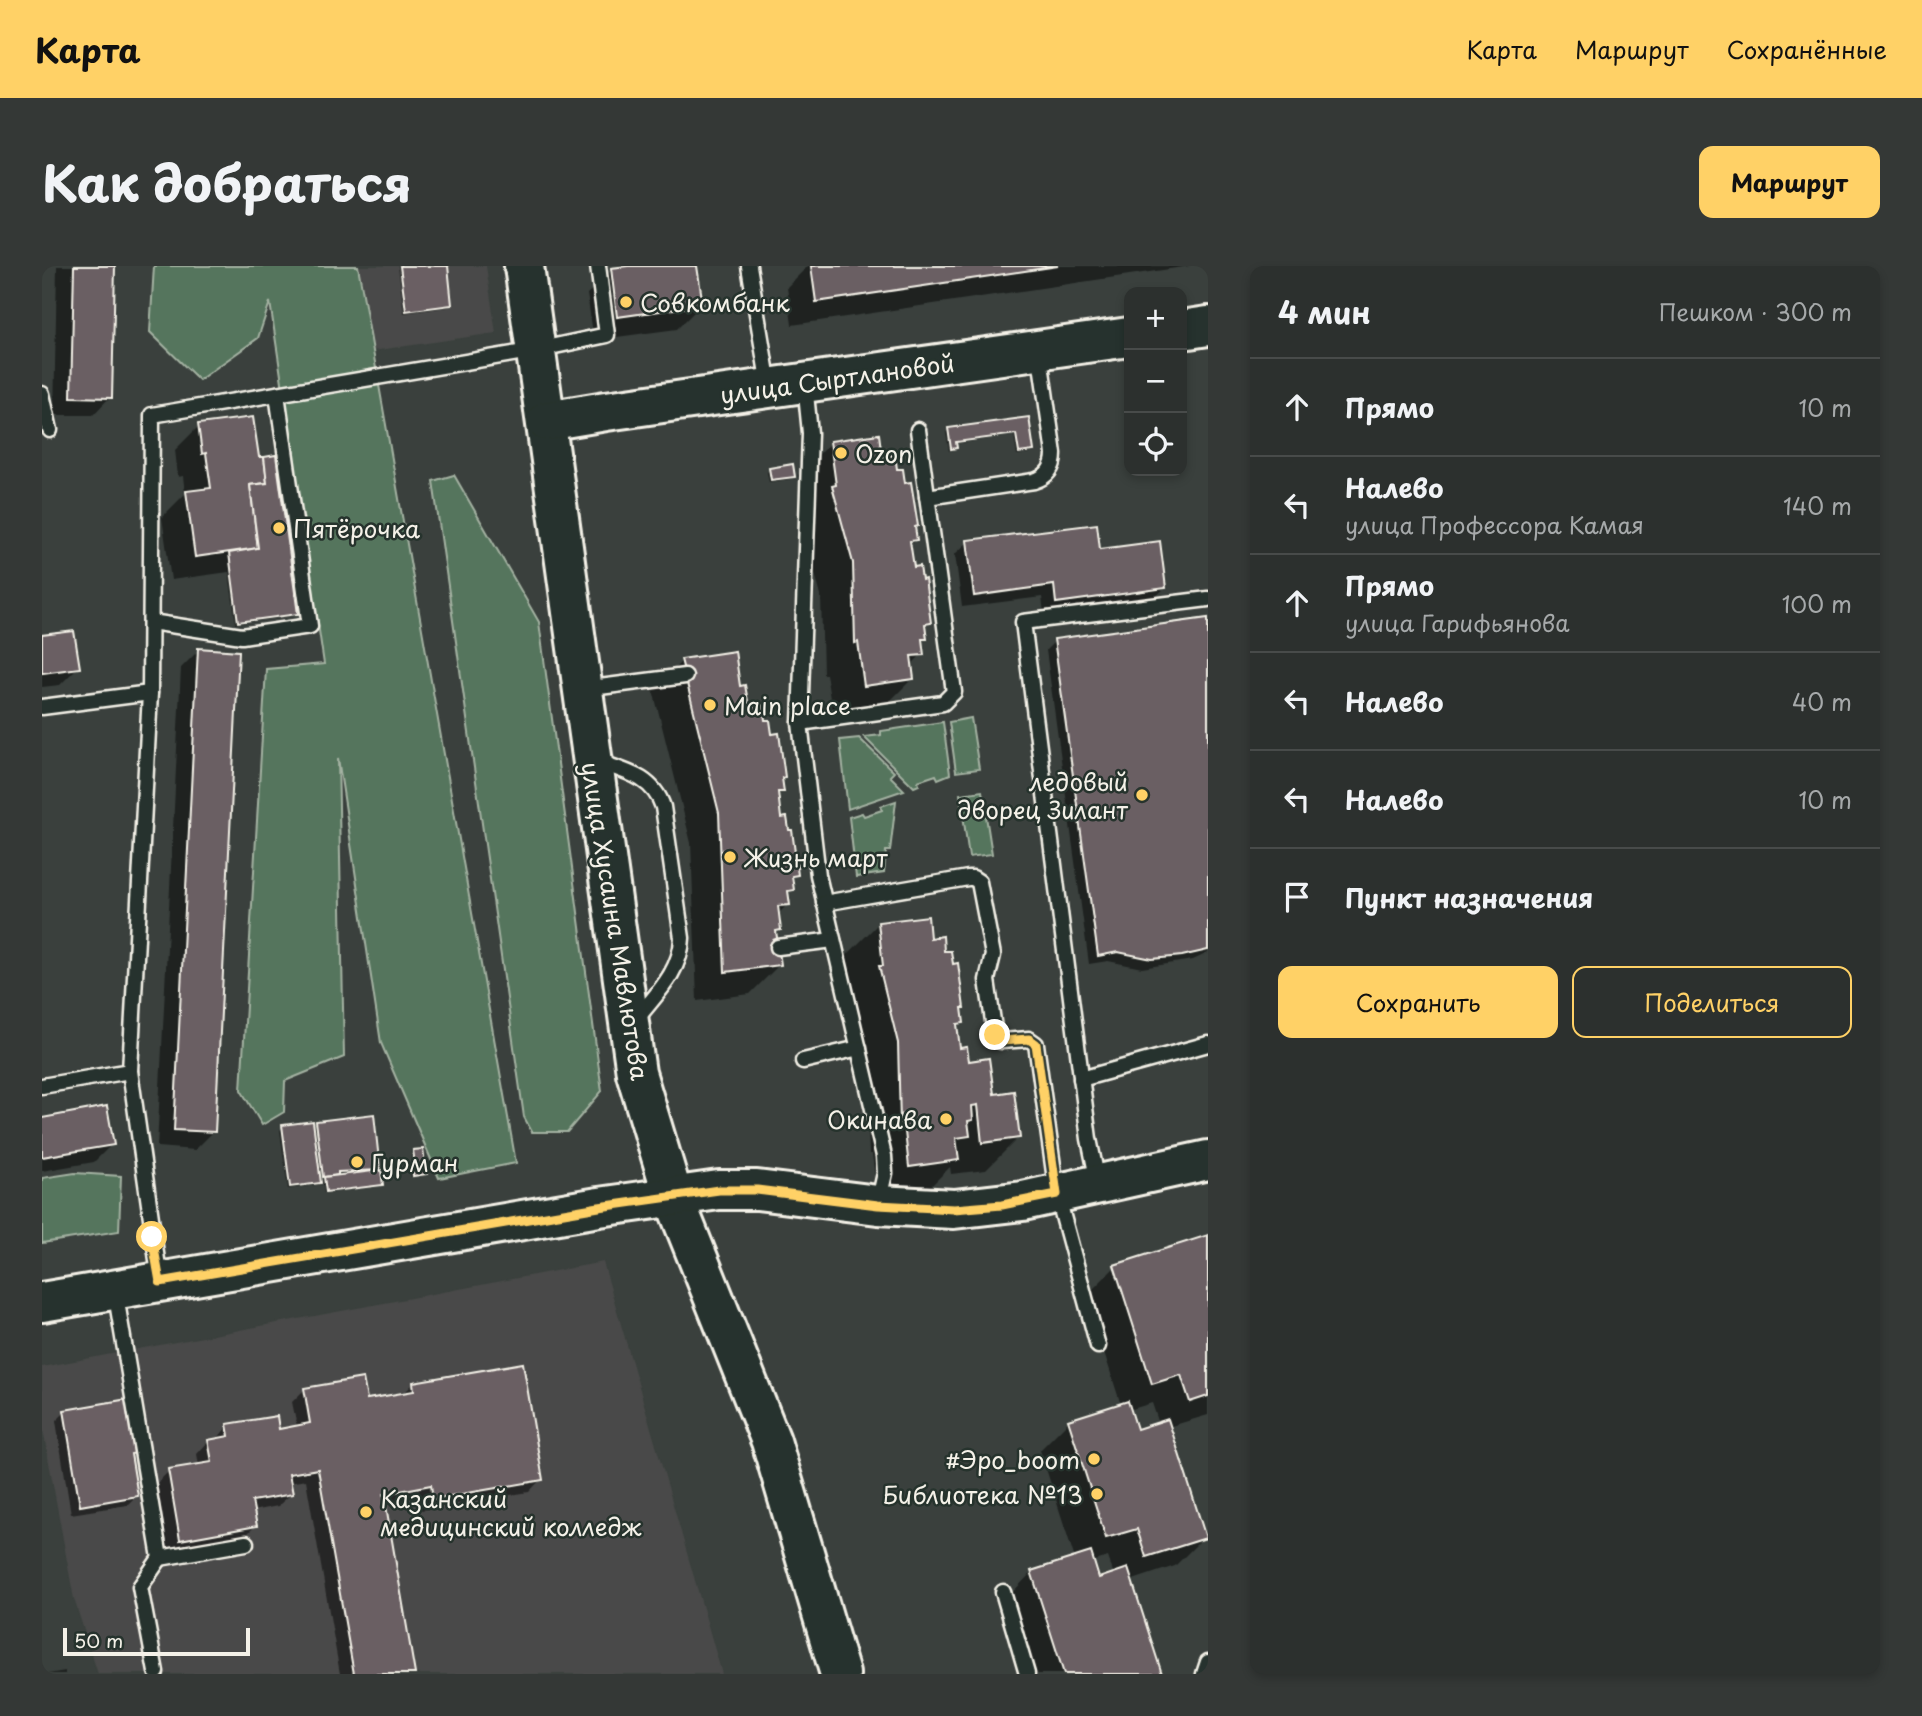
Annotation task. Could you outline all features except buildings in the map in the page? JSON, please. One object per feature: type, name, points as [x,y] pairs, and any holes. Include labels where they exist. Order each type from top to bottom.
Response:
[{"type":"street","name":"улица Хусаина Мавлютова","points":[[524,266],[636,1073],[673,1196],[771,1441],[840,1674]]},
{"type":"street","points":[[1187,329],[1208,326]]},
{"type":"street","name":"улица Сыртлановой","points":[[546,421],[1124,338]]},
{"type":"street","points":[[42,1302],[719,1190],[757,1190],[878,1205],[954,1209],[1002,1205],[1208,1160]]},
{"type":"lane","points":[[160,1282],[130,1071],[150,693],[152,415],[536,350],[607,335],[598,266]]},
{"type":"lane","points":[[750,266],[787,385],[810,433],[800,723],[817,870],[884,1156],[885,1173],[878,1205]]},
{"type":"lane","points":[[927,497],[1034,481],[1050,471],[1054,454],[1039,349]]},
{"type":"lane","points":[[42,394],[50,430]]},
{"type":"lane","points":[[151,622],[242,636],[310,626],[277,394]]},
{"type":"lane","points":[[800,723],[943,703],[954,692],[918,430]]},
{"type":"lane","points":[[1099,1185],[1089,1139],[1023,622],[1208,599]]},
{"type":"lane","points":[[582,690],[685,676]]},
{"type":"lane","points":[[42,707],[150,693]]},
{"type":"lane","points":[[592,759],[644,780],[659,796],[682,938],[674,971],[630,1028]]},
{"type":"lane","points":[[824,903],[968,878],[979,882],[993,955],[987,980],[995,1035],[1001,1041],[1029,1039],[1036,1044],[1057,1194],[1098,1346]]},
{"type":"lane","points":[[778,947],[833,940]]},
{"type":"lane","points":[[1082,1079],[1208,1044]]},
{"type":"lane","points":[[803,1061],[859,1048]]},
{"type":"lane","points":[[42,1086],[130,1071]]},
{"type":"lane","points":[[115,1289],[160,1558]]},
{"type":"lane","points":[[156,1672],[139,1587],[160,1558],[246,1543]]},
{"type":"lane","points":[[1003,1592],[1027,1674]]},
{"type":"lane","points":[[1204,1674],[1208,1662]]},
{"type":"shaded area","points":[[358,266],[486,266],[496,333],[372,351]]},
{"type":"shaded area","name":"Казанский медицинский колледж","points":[[603,1262],[722,1674],[98,1674],[74,1599],[42,1424],[42,1367]]},
{"type":"green space","points":[[154,266],[358,266],[516,1163],[439,1178],[381,1043],[338,758],[344,1057],[285,1081],[284,1112],[262,1125],[241,1090],[266,669],[324,664],[270,302],[258,338],[199,380],[150,332]]},
{"type":"green space","points":[[454,475],[539,622],[602,1091],[567,1132],[532,1132],[524,1117],[433,481]]},
{"type":"green space","points":[[971,718],[979,769],[956,772],[949,722]]},
{"type":"green space","points":[[943,722],[950,774],[938,779],[936,775],[918,781],[919,785],[914,787],[864,737],[881,735],[881,731]]},
{"type":"green space","points":[[859,738],[894,772],[890,776],[904,790],[848,809],[840,740]]},
{"type":"green space","points":[[982,791],[992,854],[969,857],[960,794]]},
{"type":"green space","points":[[896,801],[890,851],[886,851],[884,873],[856,877],[849,817],[862,813],[864,816],[882,810],[881,806]]},
{"type":"green space","points":[[75,1173],[121,1176],[119,1231],[42,1243],[42,1178]]},
{"type":"place","name":"Совкомбанк","points":[[626,302]]},
{"type":"place","name":"Ozon","points":[[841,453]]},
{"type":"place","name":"Пятёрочка","points":[[279,528]]},
{"type":"place","name":"Main place","points":[[710,705]]},
{"type":"place","name":"ледовый дворец Зилант","points":[[1142,795]]},
{"type":"place","name":"Жизнь март","points":[[730,857]]},
{"type":"place","name":"Окинава","points":[[946,1119]]},
{"type":"place","name":"Гурман","points":[[357,1162]]},
{"type":"place","name":"#Эро_boom","points":[[1094,1459]]},
{"type":"place","name":"Библиотека №13","points":[[1097,1494]]},
{"type":"place","name":"Казанский медицинский колледж","points":[[366,1512]]},
{"type":"route","points":[[152,1237],[160,1282],[599,1207],[719,1190],[757,1190],[878,1205],[954,1209],[1002,1205],[1057,1194],[1036,1044],[1029,1039],[1005,1042],[998,1040],[995,1035]]}]
